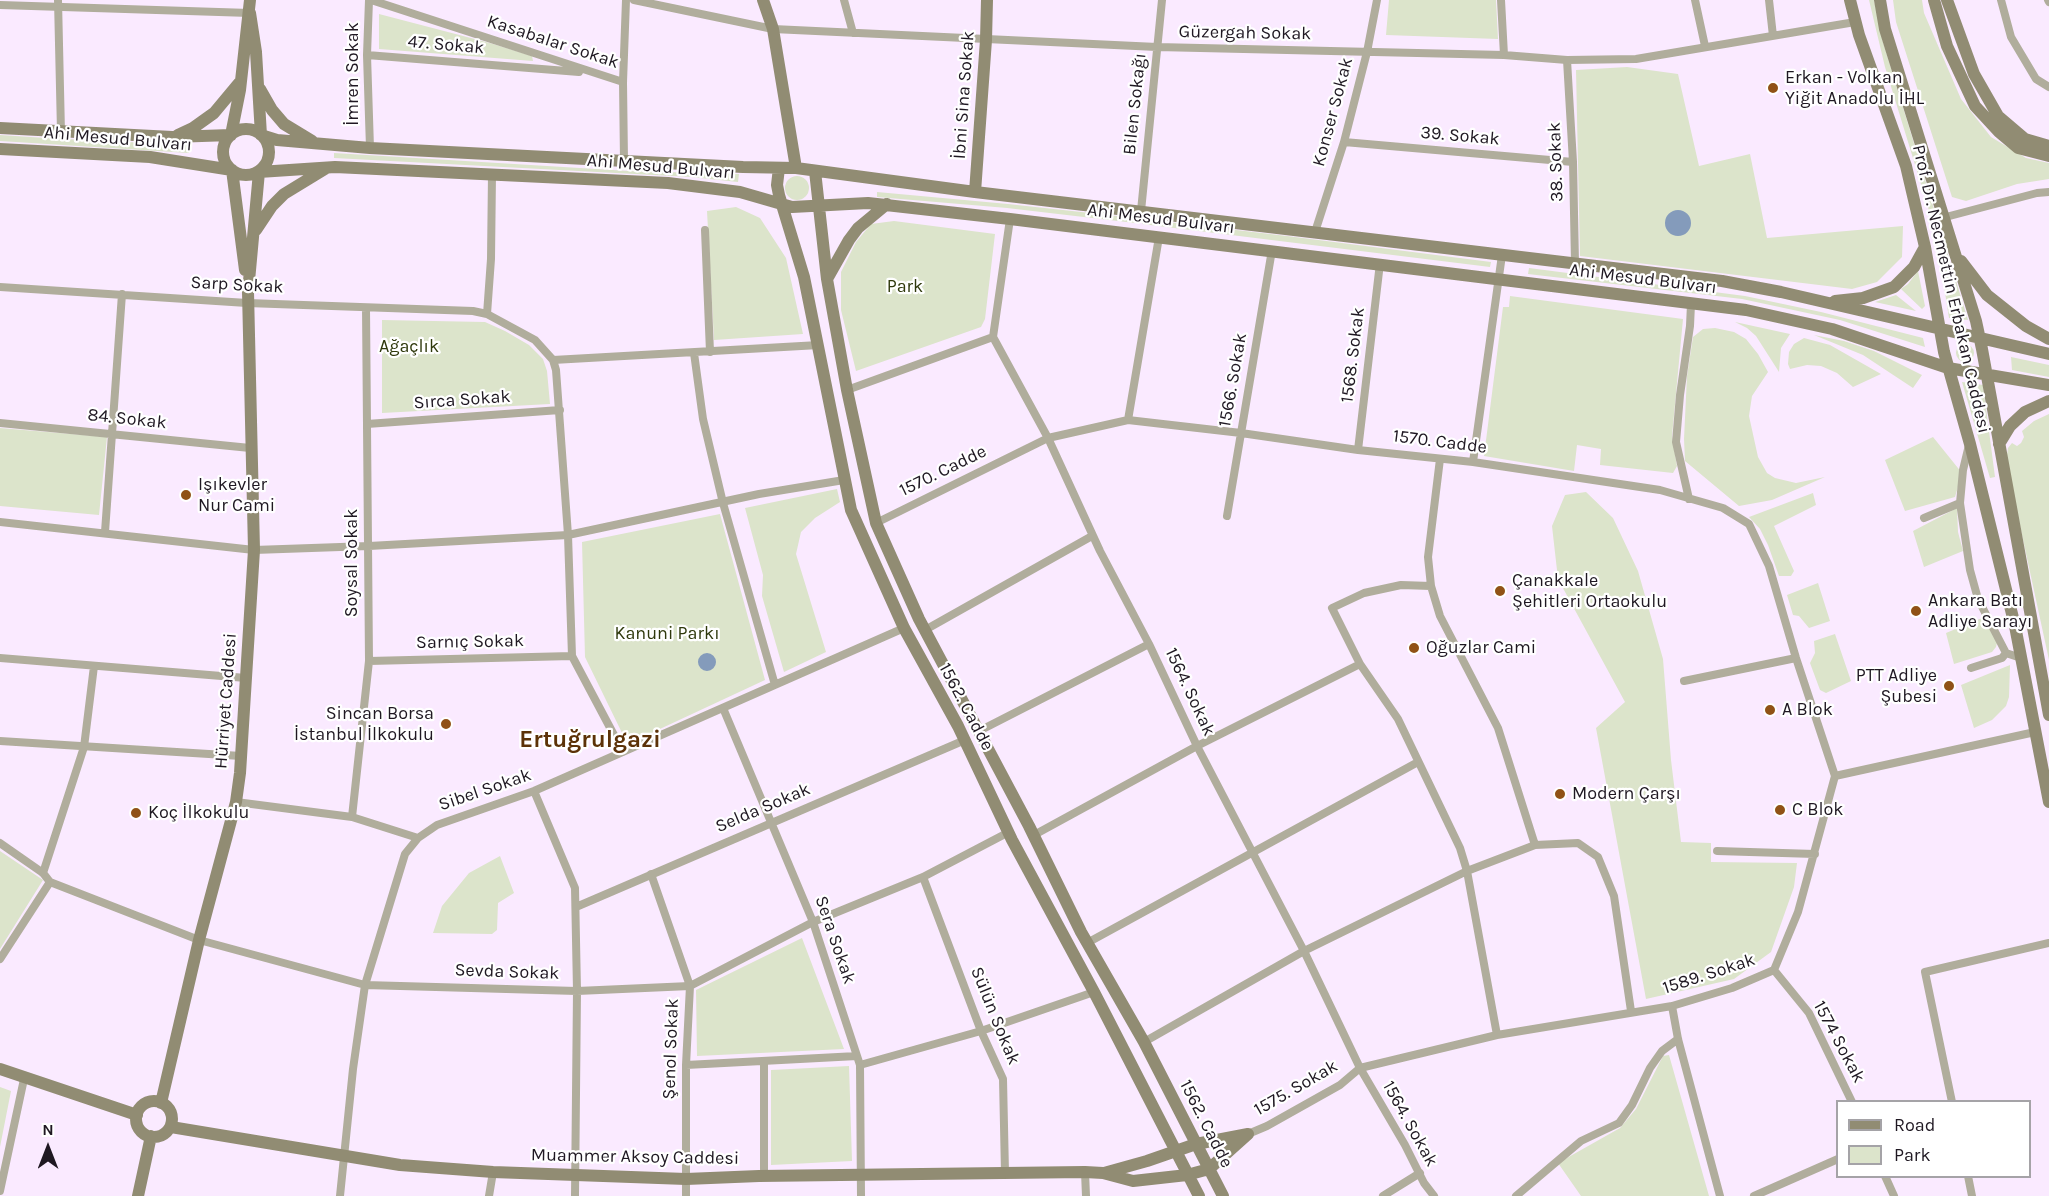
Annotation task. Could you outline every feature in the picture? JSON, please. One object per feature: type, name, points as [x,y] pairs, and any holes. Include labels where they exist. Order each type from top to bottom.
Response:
[{"type":"main road","points":[[248,297],[232,170],[225,161],[223,150],[231,135],[242,80],[250,0]]},
{"type":"main road","points":[[763,0],[773,29],[796,168]]},
{"type":"main road","name":"İbni Sina Sokak","points":[[975,192],[987,0]]},
{"type":"main road","name":"Prof. Dr. Necmettin Erbakan Caddesi","points":[[1850,0],[1855,22],[1906,166],[1925,247],[1948,368],[1970,444],[2002,573],[2049,801]]},
{"type":"main road","name":"Prof. Dr. Necmettin Erbakan Caddesi","points":[[1880,0],[1885,29],[1979,336],[2049,714]]},
{"type":"main road","points":[[1934,0],[1947,46],[1975,106],[1999,132],[2018,148],[2049,156]]},
{"type":"main road","points":[[1947,0],[1974,74],[1998,116],[2025,139],[2049,146]]},
{"type":"main road","points":[[248,297],[259,171],[266,164],[269,153],[267,143],[261,135],[256,52],[250,13]]},
{"type":"main road","points":[[172,137],[192,128],[214,113],[242,80]]},
{"type":"main road","points":[[257,83],[267,103],[284,124],[318,144]]},
{"type":"main road","name":"Ahi Mesud Bulvarı","points":[[0,128],[172,137],[231,135],[246,130],[283,141],[369,148],[796,168],[975,192],[1722,281],[1979,336],[2049,354]]},
{"type":"main road","name":"Ahi Mesud Bulvarı","points":[[0,148],[150,157],[232,170],[242,175],[259,171],[328,167],[492,174],[705,187],[740,192],[782,205],[800,207],[856,203],[887,204],[1380,263],[1746,310],[1810,323],[1856,336],[1948,368],[2049,385]]},
{"type":"main road","points":[[254,233],[272,206],[284,194],[328,167]]},
{"type":"main road","name":"1562. Cadde","points":[[779,168],[777,184],[804,277],[851,510],[904,628],[965,740],[1009,832],[1199,1196]]},
{"type":"main road","name":"1562. Cadde","points":[[815,171],[828,279],[847,390],[876,523],[925,630],[1034,836],[1087,943],[1144,1042],[1223,1196]]},
{"type":"main road","points":[[828,279],[858,228],[887,204]]},
{"type":"main road","points":[[1826,302],[1863,298],[1894,287],[1914,267],[1925,247]]},
{"type":"main road","points":[[1953,250],[1987,296],[2026,326],[2049,339]]},
{"type":"main road","name":"Hürriyet Caddesi","points":[[161,1103],[199,940],[236,802],[241,756],[254,550],[248,297]]},
{"type":"main road","points":[[1998,444],[2010,426],[2025,412],[2049,401]]},
{"type":"main road","points":[[0,1070],[137,1115]]},
{"type":"main road","points":[[149,1102],[161,1103],[170,1110],[171,1127],[164,1134],[151,1136],[140,1130],[136,1120],[137,1115],[149,1102]]},
{"type":"main road","name":"Muammer Aksoy Caddesi","points":[[171,1127],[400,1165],[493,1172],[686,1179],[764,1176],[1103,1173]]},
{"type":"main road","points":[[1103,1173],[1196,1144],[1248,1134]]},
{"type":"main road","points":[[1103,1173],[1133,1181],[1187,1175],[1209,1169],[1248,1134]]},
{"type":"main road","points":[[138,1196],[151,1136]]},
{"type":"street","name":"İmren Sokak","points":[[369,148],[367,55],[370,0]]},
{"type":"street","name":"Kasabalar Sokak","points":[[370,0],[622,82]]},
{"type":"street","points":[[624,161],[622,82],[626,0]]},
{"type":"street","name":"Güzergah Sokak","points":[[634,0],[773,29],[1157,47],[1504,55],[1567,60],[1636,59],[1855,22]]},
{"type":"street","points":[[844,0],[853,33]]},
{"type":"street","name":"Bilen Sokağı","points":[[1141,211],[1162,0]]},
{"type":"street","name":"Konser Sokak","points":[[1315,232],[1344,142],[1367,52],[1377,0]]},
{"type":"street","points":[[1501,0],[1504,55]]},
{"type":"street","points":[[1695,0],[1705,46]]},
{"type":"street","points":[[1769,0],[1773,36]]},
{"type":"street","points":[[2001,0],[2011,37],[2036,79],[2049,87]]},
{"type":"street","points":[[58,4],[61,132]]},
{"type":"street","points":[[0,6],[58,4],[250,13]]},
{"type":"street","name":"47. Sokak","points":[[367,55],[594,74]]},
{"type":"street","name":"38. Sokak","points":[[1567,60],[1573,162],[1575,263]]},
{"type":"street","name":"39. Sokak","points":[[1344,142],[1573,162]]},
{"type":"street","points":[[487,314],[491,259],[492,174]]},
{"type":"street","points":[[1942,218],[2037,193],[2049,192]]},
{"type":"street","points":[[847,390],[993,337],[1010,219]]},
{"type":"street","points":[[705,230],[710,352]]},
{"type":"street","points":[[1128,420],[1159,237]]},
{"type":"street","name":"1566. Sokak","points":[[1227,516],[1272,250]]},
{"type":"street","points":[[1473,462],[1502,255]]},
{"type":"street","name":"1568. Sokak","points":[[1359,450],[1380,263]]},
{"type":"street","name":"Sarp Sokak","points":[[0,287],[122,294],[248,297],[366,308],[473,311],[487,314],[535,340],[553,360]]},
{"type":"street","points":[[105,532],[122,294]]},
{"type":"street","points":[[1689,499],[1676,442],[1691,304]]},
{"type":"street","name":"Soysal Sokak","points":[[352,817],[369,661],[366,308]]},
{"type":"street","name":"1564. Sokak","points":[[993,337],[1048,438],[1092,536],[1149,644],[1197,746],[1304,951],[1360,1068],[1434,1196]]},
{"type":"street","points":[[623,752],[572,656],[568,535],[560,410],[553,360],[819,345]]},
{"type":"street","points":[[693,353],[703,419],[723,503],[776,685]]},
{"type":"street","name":"Sırca Sokak","points":[[367,424],[560,410]]},
{"type":"street","name":"1570. Cadde","points":[[876,523],[1048,438],[1128,420],[1359,450],[1473,462],[1660,490],[1724,508],[1749,524],[1769,566],[1796,658],[1835,776]]},
{"type":"street","name":"84. Sokak","points":[[0,423],[250,448]]},
{"type":"street","points":[[1970,444],[1963,470],[1960,502],[1965,542],[1978,599],[2006,653],[2021,658]]},
{"type":"street","points":[[1440,459],[1428,557],[1431,586],[1440,616],[1498,728],[1535,845]]},
{"type":"street","points":[[0,522],[254,550],[369,546],[568,535],[759,494],[844,480]]},
{"type":"street","points":[[1924,518],[1960,502]]},
{"type":"street","points":[[925,630],[1092,536]]},
{"type":"street","points":[[1431,586],[1401,585],[1364,593],[1332,608],[1360,664],[1398,718],[1460,848],[1467,871],[1497,1035]]},
{"type":"street","name":"Sibel Sokak","points":[[340,1196],[353,1069],[365,985],[405,854],[418,838],[437,825],[534,791],[904,628]]},
{"type":"street","points":[[979,731],[1149,644]]},
{"type":"street","points":[[1971,668],[2002,658],[2006,653]]},
{"type":"street","name":"Sarnıç Sokak","points":[[369,661],[572,656]]},
{"type":"street","points":[[0,658],[246,678]]},
{"type":"street","points":[[1684,681],[1796,658]]},
{"type":"street","points":[[1034,836],[1197,746],[1360,664]]},
{"type":"street","points":[[44,873],[84,747],[94,666]]},
{"type":"street","name":"Sera Sokak","points":[[723,708],[813,922],[860,1065],[861,1196]]},
{"type":"street","points":[[1835,776],[2035,732]]},
{"type":"street","name":"Selda Sokak","points":[[576,907],[965,740]]},
{"type":"street","points":[[0,741],[241,756]]},
{"type":"street","points":[[1087,943],[1418,762]]},
{"type":"street","name":"1589. Sokak","points":[[1360,1068],[1497,1035],[1672,1006],[1732,988],[1774,970],[1798,912],[1835,776]]},
{"type":"street","points":[[534,791],[575,888],[577,991],[575,1196]]},
{"type":"street","points":[[236,802],[352,817],[418,838]]},
{"type":"street","name":"Sevda Sokak","points":[[50,882],[199,940],[365,985],[577,991],[690,986],[813,922],[923,877],[1009,832]]},
{"type":"street","points":[[0,843],[44,873],[50,882],[0,959]]},
{"type":"street","points":[[1144,1042],[1304,951],[1467,871],[1535,845],[1578,843],[1598,857],[1614,896],[1631,1011]]},
{"type":"street","points":[[1717,852],[1815,854]]},
{"type":"street","name":"Şenol Sokak","points":[[651,874],[690,986],[686,1065],[687,1196]]},
{"type":"street","name":"Sülün Sokak","points":[[923,877],[981,1031],[1003,1079],[1005,1173]]},
{"type":"street","points":[[1952,1100],[1925,972],[2049,943]]},
{"type":"street","name":"1574 Sokak","points":[[1774,970],[1809,1013],[1852,1100]]},
{"type":"street","points":[[860,1065],[981,1031],[1094,992]]},
{"type":"street","points":[[1672,1006],[1678,1039],[1720,1196]]},
{"type":"street","points":[[1516,1196],[1581,1141],[1619,1123],[1632,1105],[1650,1068],[1662,1051],[1678,1039]]},
{"type":"street","points":[[686,1065],[857,1056]]},
{"type":"street","points":[[764,1062],[764,1176]]},
{"type":"street","name":"1575. Sokak","points":[[1248,1134],[1267,1126],[1340,1085],[1360,1068]]},
{"type":"street","points":[[0,1191],[24,1078]]},
{"type":"street","points":[[1754,1196],[1836,1160]]},
{"type":"street","points":[[489,1196],[493,1172]]},
{"type":"street","points":[[1085,1172],[1086,1196]]},
{"type":"street","points":[[1383,1196],[1420,1173]]},
{"type":"street","points":[[1886,1178],[1894,1196]]},
{"type":"street","points":[[1968,1178],[1972,1196]]},
{"type":"green space","points":[[1389,0],[1496,0],[1498,39],[1386,35]]},
{"type":"green space","points":[[1869,0],[1874,0],[1883,42],[1968,320],[1949,318],[1928,207],[1885,67]]},
{"type":"green space","points":[[1893,0],[1922,0],[1924,13],[1961,99],[1991,137],[2026,158],[2049,163],[2049,179],[2017,184],[1966,201],[1952,197],[1896,22]]},
{"type":"green space","points":[[379,14],[490,43],[532,56],[533,61],[379,49]]},
{"type":"green space","points":[[1627,67],[1678,74],[1699,166],[1750,154],[1767,238],[1903,226],[1902,257],[1877,282],[1852,289],[1580,256],[1576,70]]},
{"type":"green space","points":[[0,135],[190,145],[189,153],[0,141]]},
{"type":"green space","points":[[334,153],[629,171],[739,174],[738,182],[691,177],[334,158]]},
{"type":"green space","points":[[797,176],[805,180],[809,188],[805,196],[797,200],[789,196],[785,188],[789,180]]},
{"type":"green space","points":[[877,192],[1136,218],[1137,221],[1135,223],[1007,208],[877,197]]},
{"type":"green space","points":[[736,207],[760,218],[786,258],[803,334],[714,340],[707,211]]},
{"type":"green space","points":[[1143,219],[1491,262],[1490,267],[1142,224]]},
{"type":"green space","name":"Park","points":[[894,221],[995,234],[985,319],[981,327],[856,371],[841,310],[841,272],[856,242],[871,224]]},
{"type":"green space","points":[[1529,268],[1745,296],[1821,312],[1923,338],[1925,347],[1840,320],[1742,299],[1528,274]]},
{"type":"green space","points":[[1918,271],[1925,306],[1922,309],[1901,289]]},
{"type":"green space","points":[[1896,295],[1916,311],[1875,302]]},
{"type":"green space","points":[[1510,296],[1683,319],[1672,436],[1677,466],[1673,473],[1600,465],[1601,449],[1577,445],[1574,471],[1484,456],[1503,307],[1509,307]]},
{"type":"green space","name":"Ağaçlık","points":[[382,320],[485,322],[505,331],[529,345],[543,359],[547,371],[550,404],[382,413]]},
{"type":"green space","points":[[1735,322],[1790,334],[1781,348],[1779,372],[1756,336]]},
{"type":"green space","points":[[1715,328],[1734,332],[1746,339],[1768,372],[1752,396],[1749,416],[1758,457],[1767,473],[1775,478],[1796,483],[1825,477],[1772,500],[1739,506],[1685,461],[1687,376],[1693,337],[1703,329]]},
{"type":"green space","points":[[1814,335],[1844,341],[1874,351],[1922,375],[1913,388],[1863,355]]},
{"type":"green space","points":[[1804,338],[1830,345],[1881,374],[1853,387],[1837,373],[1821,366],[1807,365],[1790,369],[1789,352],[1794,344]]},
{"type":"green space","points":[[1961,344],[1969,344],[1974,349],[1972,360],[1961,362],[1956,357],[1956,349]]},
{"type":"green space","points":[[2011,357],[2049,365],[2049,377],[2012,370]]},
{"type":"green space","points":[[1962,382],[1983,385],[1995,477],[1990,478]]},
{"type":"green space","points":[[2049,414],[2049,660],[2006,461],[2008,448],[2012,443],[2017,446],[2021,443],[2024,437],[2022,431],[2034,421]]},
{"type":"green space","points":[[0,428],[107,437],[99,515],[0,506]]},
{"type":"green space","points":[[1933,437],[1962,473],[1955,497],[1905,511],[1885,460]]},
{"type":"green space","points":[[837,489],[840,502],[815,518],[801,532],[796,554],[826,652],[784,672],[762,596],[763,575],[745,508]]},
{"type":"green space","points":[[1586,492],[1613,518],[1638,571],[1663,659],[1671,760],[1681,842],[1711,843],[1711,862],[1797,863],[1794,887],[1771,952],[1734,979],[1646,999],[1596,728],[1625,702],[1558,579],[1552,526],[1565,495]]},
{"type":"green space","points":[[1813,493],[1816,505],[1774,526],[1794,571],[1791,576],[1779,576],[1760,529],[1749,517]]},
{"type":"green space","points":[[1957,508],[1958,532],[1963,551],[1924,567],[1913,531]]},
{"type":"green space","name":"Kanuni Parkı","points":[[720,514],[765,680],[632,742],[624,737],[585,657],[582,542]]},
{"type":"green space","points":[[1818,583],[1830,621],[1809,628],[1799,616],[1793,615],[1787,595]]},
{"type":"green space","points":[[1982,618],[1997,643],[1996,647],[1992,652],[1954,664],[1946,633]]},
{"type":"green space","points":[[1835,634],[1851,681],[1826,693],[1820,690],[1810,663],[1815,653],[1814,641]]},
{"type":"green space","points":[[2010,665],[2009,697],[2006,706],[1992,720],[1974,728],[1961,685]]},
{"type":"green space","points":[[0,851],[43,880],[0,949]]},
{"type":"green space","points":[[500,856],[514,893],[498,903],[497,930],[492,934],[433,933],[442,906],[469,873]]},
{"type":"green space","points":[[802,938],[844,1049],[697,1056],[696,990]]},
{"type":"green space","points":[[1669,1055],[1709,1196],[1581,1196],[1558,1163],[1620,1128],[1636,1109],[1663,1056]]},
{"type":"green space","points":[[849,1066],[852,1161],[771,1165],[771,1070]]},
{"type":"green space","points":[[0,1087],[11,1091],[0,1147]]},
{"type":"water","points":[[1678,210],[1687,214],[1691,223],[1687,232],[1678,236],[1669,232],[1665,223],[1669,214]]},
{"type":"water","points":[[703,653],[711,653],[716,658],[714,669],[703,671],[698,666],[698,658]]},
{"type":"place","name":"Erkan - Volkan Yiğit Anadolu İHL","points":[[1773,88]]},
{"type":"place","name":"Işıkevler Nur Cami","points":[[186,495]]},
{"type":"place","name":"Çanakkale Şehitleri Ortaokulu","points":[[1500,591]]},
{"type":"place","name":"Ankara Batı Adliye Sarayı","points":[[1916,611]]},
{"type":"place","name":"Oğuzlar Cami","points":[[1414,648]]},
{"type":"place","name":"PTT Adliye Şubesi","points":[[1949,686]]},
{"type":"place","name":"A Blok","points":[[1770,710]]},
{"type":"place","name":"Sincan Borsa İstanbul İlkokulu","points":[[446,724]]},
{"type":"place","name":"Modern Çarşı","points":[[1560,794]]},
{"type":"place","name":"C Blok","points":[[1780,810]]},
{"type":"place","name":"Koç İlkokulu","points":[[136,813]]},
{"type":"district","name":"Ertuğrulgazi","points":[[590,740]]}]
